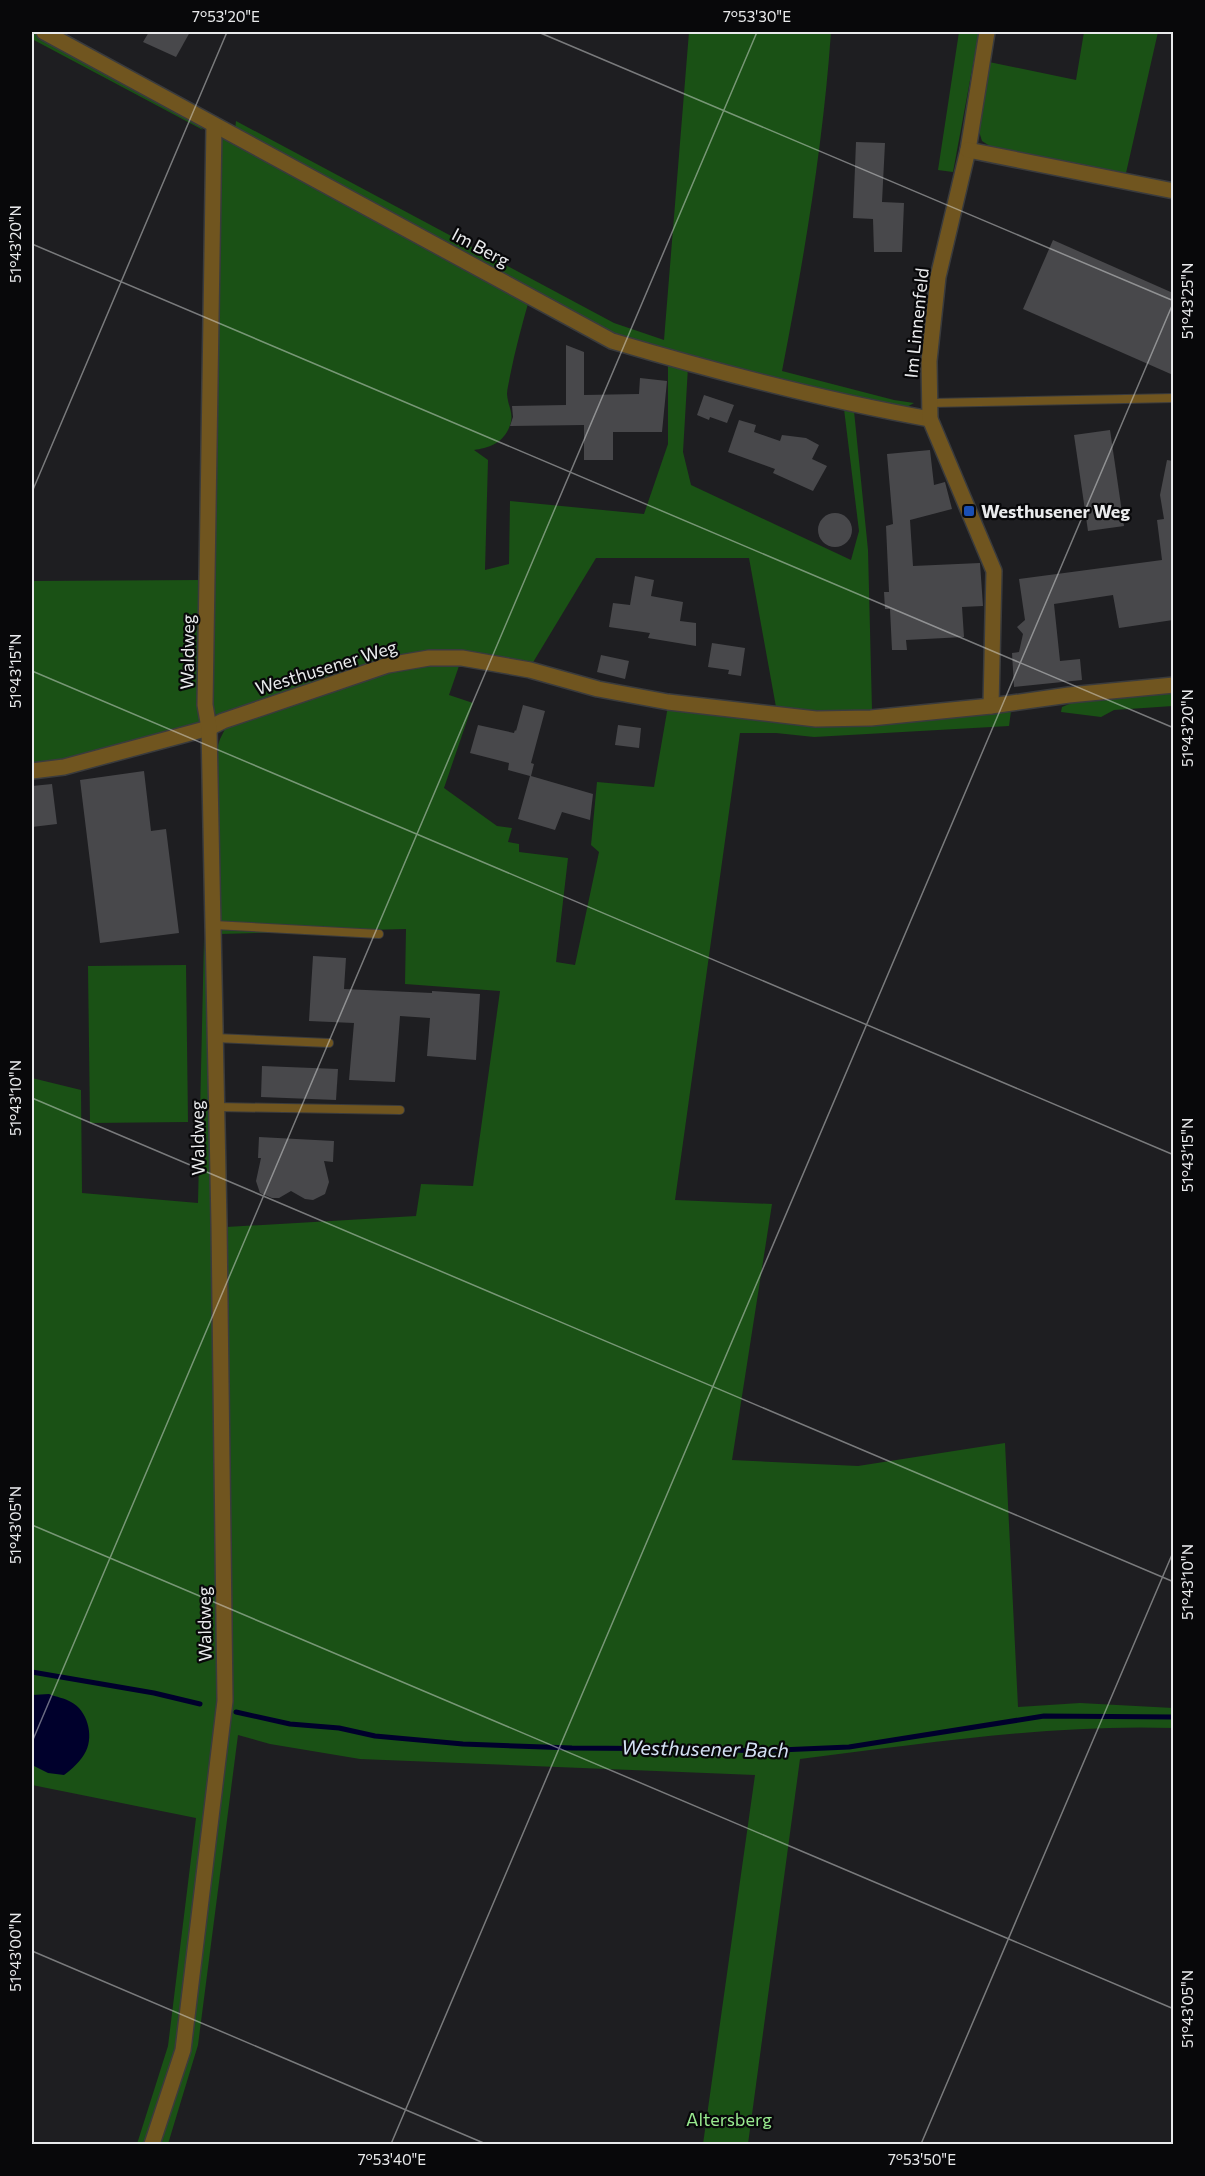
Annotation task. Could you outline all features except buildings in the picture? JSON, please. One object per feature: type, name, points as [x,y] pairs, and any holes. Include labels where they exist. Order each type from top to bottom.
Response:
[{"type":"street","name":"Im Berg","points":[[44,32],[612,340],[676,360],[840,402],[930,419]]},
{"type":"street","name":"Im Linnenfeld","points":[[987,32],[968,150],[938,277],[929,361],[930,419],[994,571],[991,706]]},
{"type":"street","name":"Waldweg","points":[[152,2145],[183,2050],[225,1701],[214,926],[209,728],[205,705],[214,124]]},
{"type":"street","points":[[968,150],[1173,191]]},
{"type":"street","name":"Westhusener Weg","points":[[32,771],[64,767],[209,728],[388,665],[429,658],[462,658],[507,666],[598,689],[668,702],[816,719],[871,718],[991,706],[1069,695],[1173,686]]},
{"type":"lane","points":[[930,403],[1173,398]]},
{"type":"lane","points":[[214,926],[379,934]]},
{"type":"lane","points":[[215,1038],[329,1042]]},
{"type":"lane","points":[[216,1107],[400,1110]]},
{"type":"green space","points":[[32,32],[194,119],[203,130],[32,39]]},
{"type":"green space","points":[[689,32],[831,32],[812,202],[782,371],[914,403],[905,408],[893,407],[616,337],[235,130],[236,121],[614,323],[664,340]]},
{"type":"green space","points":[[959,32],[979,32],[953,172],[938,170]]},
{"type":"green space","points":[[1084,32],[1158,32],[1126,173],[993,148],[982,141],[978,128],[989,62],[1076,80]]},
{"type":"green space","points":[[218,135],[529,300],[507,390],[510,424],[505,435],[498,442],[474,450],[488,460],[485,570],[509,564],[510,501],[644,514],[668,444],[668,363],[688,367],[683,452],[691,485],[851,560],[859,531],[844,409],[854,411],[868,550],[872,710],[817,712],[776,707],[749,558],[596,558],[532,664],[463,653],[218,716],[212,711]]},
{"type":"green space","points":[[202,580],[202,714],[199,722],[193,727],[71,759],[32,766],[32,581]]},
{"type":"green space","name":"Altersberg","points":[[460,663],[449,695],[473,703],[444,788],[497,826],[512,828],[508,842],[519,844],[519,852],[568,858],[556,962],[575,965],[599,852],[591,845],[597,782],[654,787],[668,706],[872,724],[1011,711],[1009,726],[814,737],[776,733],[740,733],[675,1200],[772,1204],[732,1460],[858,1466],[1005,1443],[1018,1707],[1080,1703],[1173,1708],[1173,1728],[1033,1732],[800,1759],[748,2144],[703,2144],[755,1775],[360,1759],[270,1744],[238,1735],[198,2045],[168,2144],[156,2144],[186,2052],[227,1732],[226,1227],[416,1216],[421,1184],[473,1186],[500,991],[405,984],[406,929],[220,934],[216,752],[226,727],[390,671],[432,664]]},
{"type":"green space","points":[[1173,693],[1173,706],[1114,710],[1101,717],[1061,712],[1062,707],[1074,702]]},
{"type":"green space","points":[[204,938],[210,1040],[220,1696],[178,2047],[147,2144],[137,2144],[168,2046],[196,1818],[32,1785],[32,1078],[81,1090],[82,1193],[198,1203]]},
{"type":"green space","points":[[186,965],[188,1122],[90,1123],[88,966]]},
{"type":"water","points":[[49,1694],[66,1699],[77,1706],[88,1724],[89,1738],[84,1755],[64,1775],[48,1773],[32,1765],[32,1695]]},
{"type":"waterway","name":"Westhusener Bach","points":[[32,1672],[154,1693],[200,1704]]},
{"type":"waterway","name":"Westhusener Bach","points":[[236,1712],[290,1724],[339,1728],[375,1736],[463,1744],[756,1751],[849,1747],[1044,1716],[1174,1717]]},
{"type":"place","name":"Westhusener Weg","points":[[969,511]]}]
